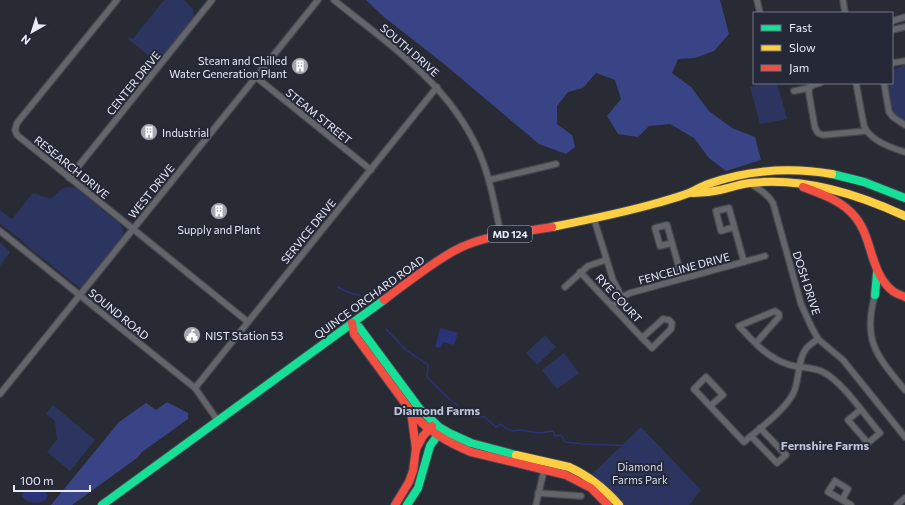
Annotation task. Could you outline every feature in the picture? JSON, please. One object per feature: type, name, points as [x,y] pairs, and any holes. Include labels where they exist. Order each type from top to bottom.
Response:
[{"type":"main road","name":"QUINCE ORCHARD ROAD","points":[[102,505],[434,263],[452,253],[482,241],[628,211],[688,193],[709,183],[736,176],[770,171],[792,170],[821,172],[865,182],[905,198]]},
{"type":"main road","name":"QUINCE ORCHARD ROAD","points":[[688,193],[712,192],[750,183],[792,184],[835,191],[861,198],[905,216]]},
{"type":"main road","points":[[792,184],[833,198],[850,211],[861,225],[866,235],[882,281],[893,292]]},
{"type":"main road","points":[[875,296],[878,272]]},
{"type":"main road","points":[[875,296],[886,291],[905,297]]},
{"type":"main road","points":[[352,323],[354,334],[411,410],[424,426],[432,427]]},
{"type":"main road","points":[[352,323],[359,327],[432,427],[440,432],[469,443],[569,467],[599,484],[619,505]]},
{"type":"main road","points":[[395,505],[409,482],[413,471],[416,449],[411,410]]},
{"type":"main road","points":[[416,449],[423,436],[432,427]]},
{"type":"main road","points":[[440,432],[447,442],[466,451],[566,475],[584,484],[597,493],[608,505]]},
{"type":"main road","points":[[407,505],[418,488],[427,452],[440,432]]},
{"type":"street","name":"RESEARCH DRIVE","points":[[117,0],[15,127],[15,131],[19,138],[248,322]]},
{"type":"street","name":"CENTER DRIVE","points":[[69,178],[212,0]]},
{"type":"street","name":"WEST DRIVE","points":[[0,394],[318,0]]},
{"type":"street","name":"SOUTH DRIVE","points":[[334,0],[411,62],[438,87],[456,110],[466,126],[490,180],[501,236]]},
{"type":"street","points":[[758,0],[760,12]]},
{"type":"street","points":[[843,0],[845,12]]},
{"type":"street","points":[[893,21],[905,17]]},
{"type":"street","points":[[893,30],[905,27]]},
{"type":"street","points":[[893,63],[905,60]]},
{"type":"street","name":"STEAM STREET","points":[[256,77],[371,170]]},
{"type":"street","points":[[794,91],[809,88],[816,84]]},
{"type":"street","points":[[856,84],[866,131],[886,144],[905,152]]},
{"type":"street","points":[[884,84],[889,112],[892,117],[905,125]]},
{"type":"street","name":"SERVICE DRIVE","points":[[195,388],[438,87]]},
{"type":"street","points":[[809,88],[815,128],[818,132],[822,135],[866,131]]},
{"type":"street","points":[[490,180],[556,164]]},
{"type":"street","name":"DOSH DRIVE","points":[[750,183],[770,198],[773,203],[801,304],[818,339],[843,360],[905,438]]},
{"type":"street","points":[[594,219],[613,280],[622,297]]},
{"type":"street","points":[[734,227],[744,262]]},
{"type":"street","name":"SOUND ROAD","points":[[0,231],[195,388],[218,421]]},
{"type":"street","points":[[672,243],[682,278]]},
{"type":"street","name":"FENCELINE DRIVE","points":[[612,306],[622,297],[636,291],[765,256]]},
{"type":"street","points":[[565,287],[588,266],[606,260]]},
{"type":"street","name":"RYE COURT","points":[[580,272],[642,338],[652,348],[671,329],[672,323],[669,320],[663,319],[642,338]]},
{"type":"street","points":[[875,296],[870,318],[871,335],[877,354],[905,390]]},
{"type":"street","points":[[756,343],[779,317],[779,314],[775,311],[739,326],[756,343],[774,359],[785,364],[812,368],[823,372],[843,388],[880,433],[868,443],[848,420],[860,410]]},
{"type":"street","points":[[710,406],[723,395],[706,377],[694,389],[710,406],[744,442],[787,403],[793,393],[799,377],[802,357],[806,349],[818,339]]},
{"type":"street","points":[[751,436],[777,463],[786,455],[760,428]]},
{"type":"street","points":[[536,505],[544,470]]},
{"type":"street","points":[[538,493],[580,496]]},
{"type":"street","points":[[897,505],[905,498]]},
{"type":"street","points":[[842,500],[851,505]]},
{"type":"green space","points":[[164,0],[184,0],[193,9],[194,16],[165,55],[161,58],[153,59],[128,39],[129,37],[133,39]]},
{"type":"green space","points":[[905,62],[905,122],[891,112],[886,84],[893,84],[893,70],[903,66],[902,64]]},
{"type":"green space","points":[[759,84],[777,84],[787,119],[760,124],[750,87]]},
{"type":"green space","points":[[67,187],[76,188],[120,224],[123,230],[123,235],[120,241],[82,287],[78,287],[78,285],[0,224],[0,210],[12,219],[32,194],[36,193],[51,198]]},
{"type":"green space","points":[[0,242],[10,252],[0,266]]},
{"type":"green space","points":[[545,335],[556,347],[537,365],[526,353]]},
{"type":"green space","points":[[564,353],[579,373],[557,389],[542,370]]},
{"type":"green space","points":[[53,405],[95,440],[70,471],[47,452],[57,440],[55,421],[46,414]]},
{"type":"green space","name":"Diamond Farms Park","points":[[641,427],[701,490],[689,505],[624,505],[610,489],[592,474]]},
{"type":"shaded area","points":[[366,0],[720,0],[729,34],[714,51],[695,58],[678,59],[672,73],[691,87],[709,111],[732,128],[755,137],[761,160],[726,171],[709,158],[694,138],[670,124],[649,126],[638,137],[618,134],[607,116],[621,99],[615,80],[596,73],[583,88],[568,92],[557,106],[557,124],[572,135],[575,147],[566,154],[539,144],[444,64],[384,17]]},
{"type":"shaded area","points":[[440,328],[458,333],[454,345],[443,342],[441,348],[435,347]]},
{"type":"shaded area","points":[[167,402],[188,413],[188,419],[72,505],[51,505],[119,422],[146,403],[156,410]]},
{"type":"shaded area","points":[[24,491],[45,492],[48,496],[43,501],[36,503],[28,501],[22,496]]},
{"type":"waterway","points":[[338,287],[347,292],[359,295]]},
{"type":"waterway","points":[[386,329],[406,350],[428,365],[427,377],[457,405]]},
{"type":"waterway","points":[[472,417],[485,417],[496,427],[501,424],[505,428],[513,431],[520,430],[539,433],[553,431],[555,436],[561,435],[565,442],[636,446],[644,463],[652,474],[663,483],[670,499],[670,505]]},
{"type":"traffic: fast","points":[[832,174],[864,182],[905,198]]},
{"type":"traffic: fast","points":[[875,295],[877,273]]},
{"type":"traffic: fast","points":[[102,505],[384,300]]},
{"type":"traffic: fast","points":[[352,323],[359,327],[419,408],[439,427],[471,443],[516,455]]},
{"type":"traffic: fast","points":[[407,505],[418,488],[430,446],[440,432]]},
{"type":"traffic: slow","points":[[552,227],[657,203],[685,194],[708,184],[738,176],[785,170],[832,174]]},
{"type":"traffic: slow","points":[[693,193],[703,193],[750,183],[770,182],[810,185],[849,194],[905,216]]},
{"type":"traffic: slow","points":[[516,455],[569,467],[596,483],[619,505]]},
{"type":"traffic: jam","points":[[803,187],[832,199],[851,212],[862,227],[880,276],[886,285],[894,292],[905,297]]},
{"type":"traffic: jam","points":[[384,300],[434,263],[463,246],[500,235],[552,227]]},
{"type":"traffic: jam","points":[[352,323],[354,334],[413,414],[433,432],[447,441],[471,452],[566,475],[591,488],[608,505]]},
{"type":"traffic: jam","points":[[411,411],[416,449]]},
{"type":"traffic: jam","points":[[395,505],[409,482],[413,471],[416,449],[423,436],[432,426]]},
{"type":"place","name":"Steam and Chilled Water Generation Plant","points":[[300,66]]},
{"type":"place","name":"Industrial","points":[[149,132]]},
{"type":"place","name":"Supply and Plant","points":[[219,211]]},
{"type":"place","name":"NIST Station 53","points":[[192,335]]},
{"type":"district","name":"Diamond Farms","points":[[437,410]]},
{"type":"district","name":"Fernshire Farms","points":[[825,445]]}]
